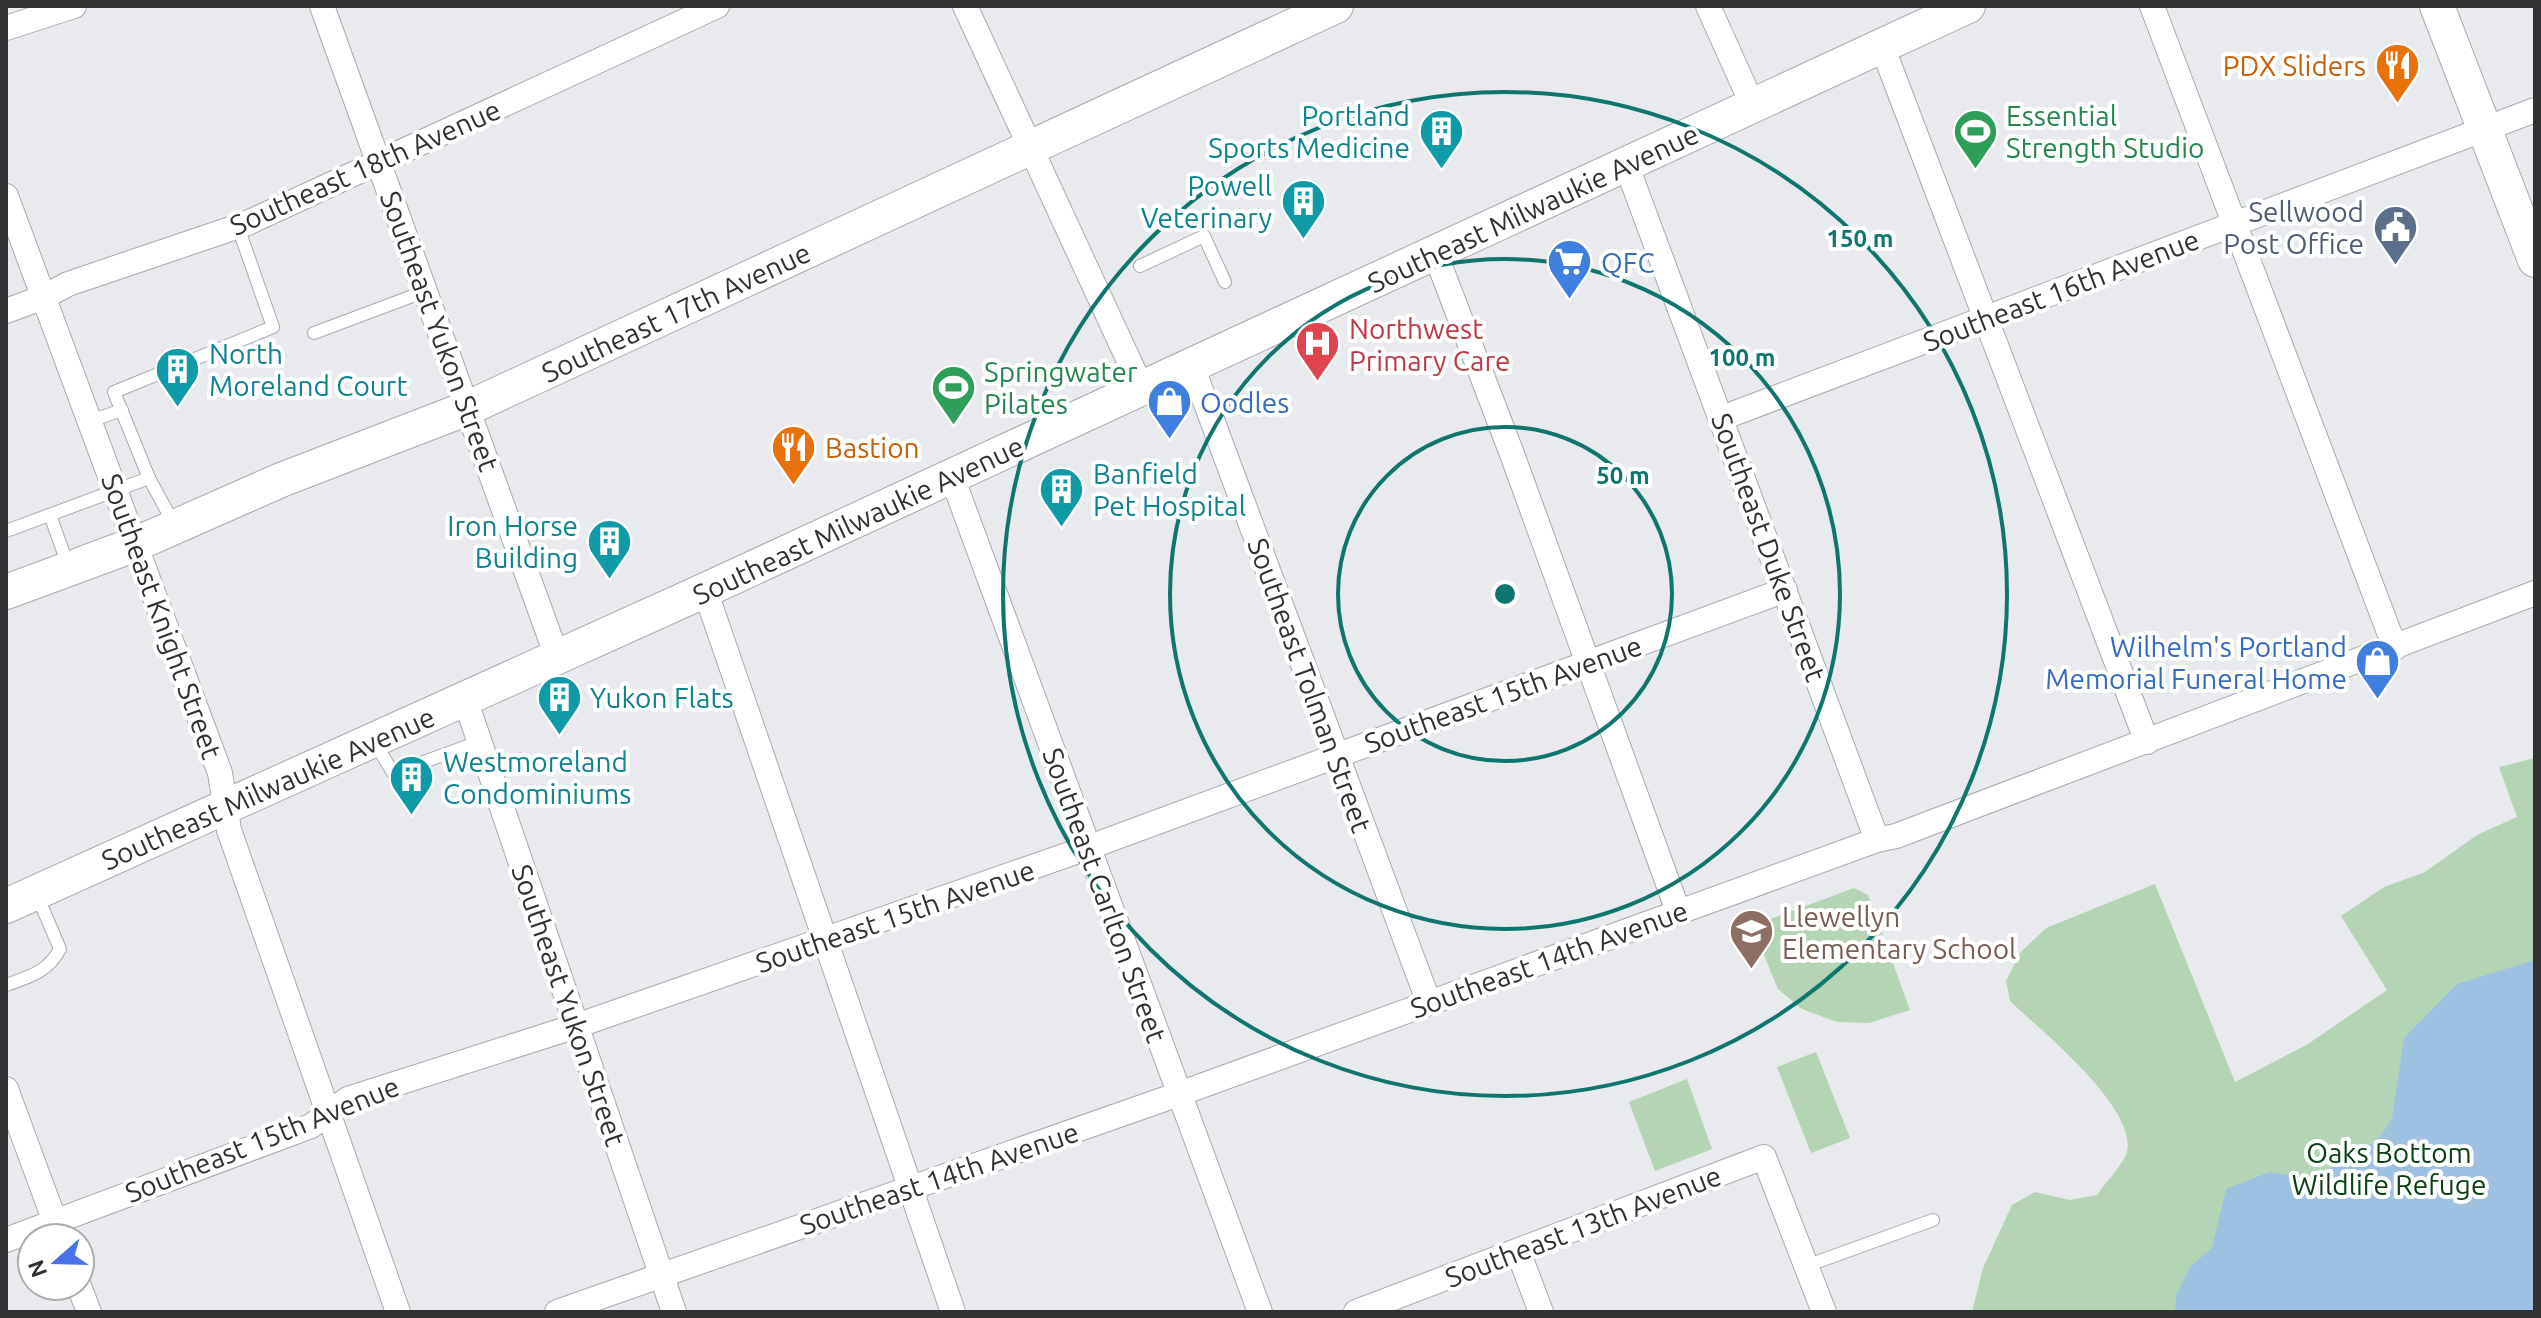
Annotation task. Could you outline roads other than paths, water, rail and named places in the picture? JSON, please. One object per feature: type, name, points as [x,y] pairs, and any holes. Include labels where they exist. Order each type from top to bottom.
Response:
[{"type":"main road","name":"Southeast 17th Avenue","points":[[6,592],[136,544],[281,480],[468,408],[1336,6]]},
{"type":"main road","name":"Southeast Milwaukie Avenue","points":[[21,900],[952,477],[1968,6]]},
{"type":"main road","points":[[2437,6],[2535,260]]},
{"type":"street","points":[[6,28],[74,6]]},
{"type":"street","name":"Southeast Yukon Street","points":[[322,6],[557,657]]},
{"type":"street","name":"Southeast 18th Avenue","points":[[6,311],[68,284],[238,227],[717,6]]},
{"type":"street","points":[[965,6],[1142,389]]},
{"type":"street","points":[[1708,6],[1753,106]]},
{"type":"street","points":[[2152,6],[2395,648]]},
{"type":"street","points":[[1882,46],[2147,742]]},
{"type":"street","name":"Southeast 16th Avenue","points":[[1722,418],[2535,110]]},
{"type":"street","name":"Southeast Duke Street","points":[[1626,164],[1877,840]]},
{"type":"street","name":"Southeast Knight Street","points":[[6,196],[220,773],[229,830],[398,1312]]},
{"type":"street","points":[[1435,253],[1512,454],[1678,911]]},
{"type":"street","name":"Southeast Tolman Street","points":[[1192,366],[1429,1003]]},
{"type":"street","name":"Southeast Carlton Street","points":[[952,477],[1260,1312]]},
{"type":"street","points":[[705,590],[953,1312]]},
{"type":"street","name":"Southeast 15th Avenue","points":[[77,1222],[311,1126],[348,1099],[576,1026],[1087,848],[1785,590]]},
{"type":"street","name":"Southeast 14th Avenue","points":[[557,1312],[1179,1094],[1678,911],[1896,836],[2535,593]]},
{"type":"street","name":"Southeast Yukon Street","points":[[465,699],[674,1312]]},
{"type":"street","points":[[6,1089],[55,1222]]},
{"type":"street","name":"Southeast 13th Avenue","points":[[1356,1312],[1764,1157],[1806,1266]]},
{"type":"street","points":[[1518,1251],[1541,1312]]},
{"type":"street","points":[[1806,1266],[1824,1312]]},
{"type":"lane","points":[[175,527],[149,478],[114,392],[273,327],[238,227]]},
{"type":"lane","points":[[1140,266],[1204,236],[1225,282]]},
{"type":"lane","points":[[314,333],[426,291]]},
{"type":"lane","points":[[90,421],[122,410]]},
{"type":"lane","points":[[6,531],[149,478]]},
{"type":"lane","points":[[50,515],[69,568]]},
{"type":"lane","points":[[373,740],[393,773],[479,742]]},
{"type":"lane","points":[[6,985],[37,974],[53,962],[60,949],[21,900]]},
{"type":"lane","points":[[1806,1266],[1933,1220]]},
{"type":"water","points":[[2535,960],[2535,1312],[2175,1312],[2176,1295],[2190,1267],[2212,1248],[2226,1189],[2270,1172],[2303,1177],[2346,1163],[2379,1138],[2392,1119],[2404,1038],[2457,984]]},
{"type":"place","name":"PDX Sliders","points":[[2397,104]]},
{"type":"place","name":"Portland Sports Medicine","points":[[1441,170]]},
{"type":"place","name":"Essential Strength Studio","points":[[1975,170]]},
{"type":"place","name":"Powell Veterinary","points":[[1303,240]]},
{"type":"place","name":"Sellwood Post Office","points":[[2395,266]]},
{"type":"place","name":"QFC","points":[[1570,301]]},
{"type":"place","name":"Northwest Primary Care","points":[[1318,383]]},
{"type":"place","name":"North Moreland Court","points":[[178,408]]},
{"type":"place","name":"Springwater Pilates","points":[[953,426]]},
{"type":"place","name":"Oodles","points":[[1169,441]]},
{"type":"place","name":"Bastion","points":[[794,486]]},
{"type":"place","name":"Banfield Pet Hospital","points":[[1062,528]]},
{"type":"place","name":"Iron Horse Building","points":[[609,580]]},
{"type":"place","name":"Wilhelm's Portland Memorial Funeral Home","points":[[2378,701]]},
{"type":"place","name":"Yukon Flats","points":[[559,736]]},
{"type":"place","name":"Westmoreland Condominiums","points":[[412,816]]},
{"type":"place","name":"Llewellyn Elementary School","points":[[1751,971]]},
{"type":"park label","name":"Oaks Bottom Wildlife Refuge","points":[[2389,1168]]}]
